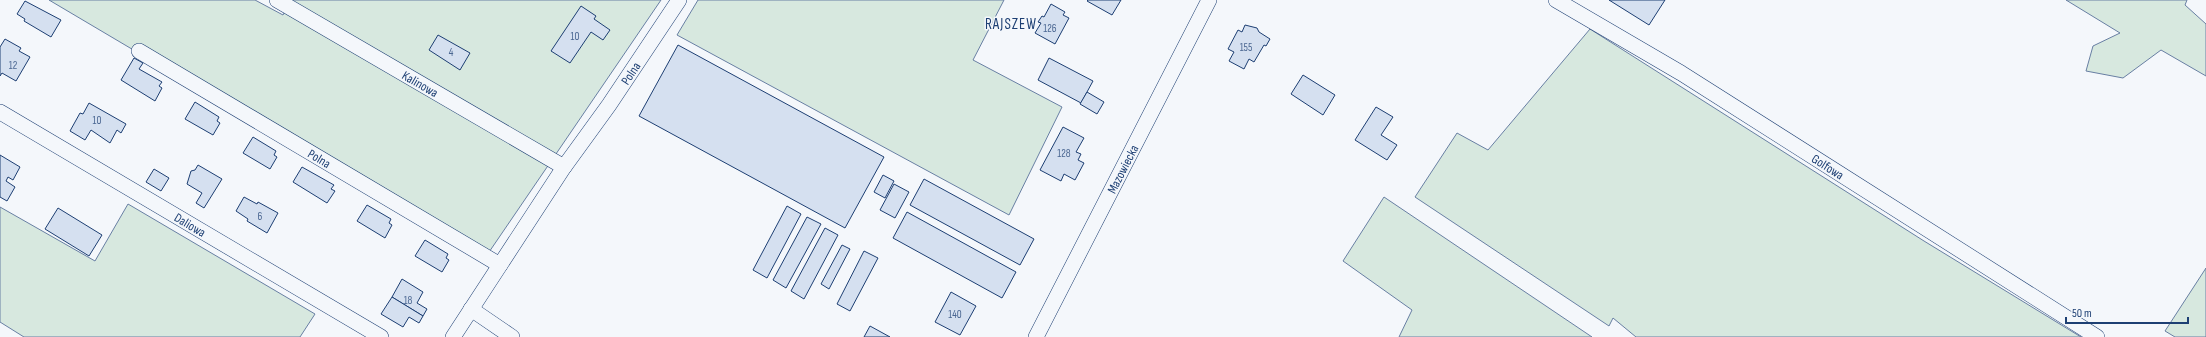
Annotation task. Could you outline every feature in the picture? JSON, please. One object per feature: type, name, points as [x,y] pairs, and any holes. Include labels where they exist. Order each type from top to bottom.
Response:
[{"type":"street","name":"Kalinowa","points":[[277,0],[564,167]]},
{"type":"street","name":"Polna","points":[[453,337],[564,167],[609,105],[679,0]]},
{"type":"street","name":"Mazowiecka","points":[[1036,337],[1209,0]]},
{"type":"street","name":"Golfowa","points":[[1556,0],[1681,74],[2097,337]]},
{"type":"street","name":"Polna","points":[[139,52],[500,265]]},
{"type":"street","name":"Daliowa","points":[[0,112],[381,337]]},
{"type":"street","points":[[471,309],[512,337]]},
{"type":"shaded area","points":[[49,0],[255,0],[283,15],[291,0],[661,0],[485,258]]},
{"type":"shaded area","points":[[698,0],[1004,0],[973,60],[1062,107],[1009,215],[677,35]]},
{"type":"shaded area","points":[[2066,0],[2187,0],[2185,5],[2206,24],[2206,76],[2161,50],[2123,78],[2086,71],[2093,46],[2120,33]]},
{"type":"shaded area","points":[[1590,29],[1924,241],[2081,337],[1636,337],[1613,318],[1609,326],[1415,197],[1457,133],[1488,150]]},
{"type":"shaded area","points":[[1384,197],[1592,337],[1399,337],[1412,310],[1343,261]]},
{"type":"shaded area","points":[[128,204],[315,314],[300,337],[24,337],[0,322],[0,207],[95,261]]},
{"type":"shaded area","points":[[2206,268],[2206,337],[2175,337],[2165,331]]},
{"type":"building","points":[[1121,0],[1112,15],[1087,1]]},
{"type":"building","points":[[1609,0],[1665,0],[1649,25]]},
{"type":"building","points":[[25,1],[61,20],[51,37],[24,21],[25,19],[17,14]]},
{"type":"building","points":[[1051,4],[1065,12],[1063,15],[1069,18],[1055,44],[1035,33],[1041,23],[1038,22],[1042,16],[1044,17]]},
{"type":"building","points":[[581,6],[596,16],[594,19],[610,30],[603,40],[591,32],[570,63],[551,51]]},
{"type":"building","points":[[1245,25],[1257,28],[1259,32],[1270,39],[1266,46],[1264,45],[1254,62],[1249,59],[1244,69],[1229,61],[1234,52],[1228,49],[1238,30],[1242,32]]},
{"type":"building","points":[[438,35],[470,53],[460,70],[429,50]]},
{"type":"building","points":[[5,39],[21,48],[19,51],[30,57],[16,81],[2,73],[0,76],[0,47]]},
{"type":"building","points":[[678,45],[884,157],[845,228],[639,116]]},
{"type":"building","points":[[134,58],[143,63],[139,69],[162,82],[159,86],[162,88],[155,101],[121,80]]},
{"type":"building","points":[[1049,58],[1093,81],[1081,103],[1038,80]]},
{"type":"building","points":[[1303,75],[1335,95],[1323,115],[1291,94]]},
{"type":"building","points":[[1087,92],[1104,102],[1097,114],[1080,104]]},
{"type":"building","points":[[195,102],[219,117],[217,121],[220,123],[213,135],[185,119]]},
{"type":"building","points":[[89,103],[126,124],[121,133],[117,130],[110,143],[91,130],[85,140],[70,131],[80,113],[83,114]]},
{"type":"building","points":[[1376,107],[1393,117],[1381,135],[1397,145],[1387,160],[1355,140]]},
{"type":"building","points":[[1063,127],[1084,138],[1076,152],[1081,154],[1078,160],[1084,163],[1075,180],[1064,174],[1061,181],[1040,170]]},
{"type":"building","points":[[253,137],[276,151],[274,155],[277,157],[270,169],[243,153]]},
{"type":"building","points":[[0,155],[20,167],[13,180],[8,177],[6,181],[15,187],[7,201],[0,197]]},
{"type":"building","points":[[198,165],[222,179],[204,208],[196,203],[202,193],[187,184],[191,171],[195,170]]},
{"type":"building","points":[[302,167],[334,185],[331,189],[335,191],[327,203],[293,182]]},
{"type":"building","points":[[154,169],[169,178],[161,191],[146,182]]},
{"type":"building","points":[[883,175],[894,181],[885,198],[874,192]]},
{"type":"building","points":[[924,179],[1034,239],[1020,265],[910,205]]},
{"type":"building","points":[[894,184],[909,192],[895,218],[880,210]]},
{"type":"building","points":[[244,197],[257,204],[258,202],[278,213],[267,233],[247,221],[248,219],[236,211]]},
{"type":"building","points":[[367,205],[391,219],[389,223],[392,225],[385,238],[357,221]]},
{"type":"building","points":[[787,206],[801,214],[767,278],[753,270]]},
{"type":"building","points":[[58,208],[102,235],[89,256],[45,229]]},
{"type":"building","points":[[907,212],[1016,272],[1002,298],[893,238]]},
{"type":"building","points":[[807,217],[821,224],[786,288],[773,280]]},
{"type":"building","points":[[825,228],[838,235],[804,299],[791,291]]},
{"type":"building","points":[[425,240],[448,254],[446,258],[449,260],[442,272],[415,256]]},
{"type":"building","points":[[842,245],[850,249],[829,289],[821,284]]},
{"type":"building","points":[[864,251],[878,258],[850,311],[837,304]]},
{"type":"building","points":[[402,279],[423,292],[417,303],[427,309],[423,316],[392,297]]},
{"type":"building","points":[[951,292],[976,306],[960,335],[935,322]]},
{"type":"building","points":[[392,297],[423,316],[419,323],[409,317],[403,327],[381,314]]},
{"type":"building","points":[[870,326],[890,337],[864,337]]},
{"type":"district","name":"RAJSZEW","points":[[1011,24]]}]
